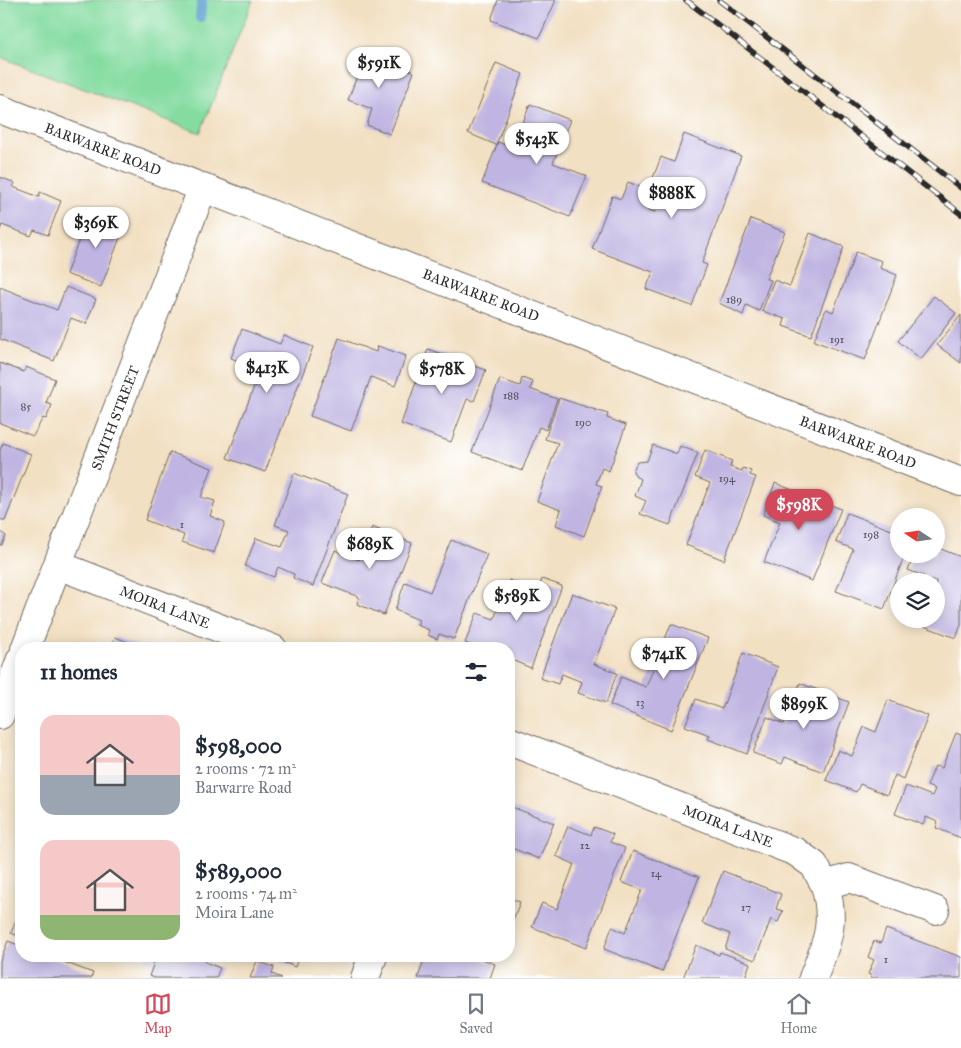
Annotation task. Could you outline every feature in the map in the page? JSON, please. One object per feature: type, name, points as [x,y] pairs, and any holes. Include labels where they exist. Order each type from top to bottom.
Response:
[{"type":"street","name":"BARWARRE ROAD","points":[[0,109],[961,482]]},
{"type":"street","name":"SMITH STREET","points":[[28,642],[204,187]]},
{"type":"street","name":"MOIRA LANE","points":[[58,565],[255,642]]},
{"type":"street","points":[[0,714],[15,675]]},
{"type":"street","name":"MOIRA LANE","points":[[515,743],[796,852],[814,865],[825,885],[831,905],[831,924],[813,978]]},
{"type":"street","points":[[825,885],[849,878],[936,910]]},
{"type":"street","points":[[365,978],[371,962]]},
{"type":"green space","points":[[0,0],[253,0],[200,133],[0,57]]},
{"type":"building","points":[[498,0],[556,0],[539,38],[491,20]]},
{"type":"building","points":[[357,51],[414,72],[390,134],[367,125],[372,109],[348,100],[357,76],[349,73]]},
{"type":"building","points":[[496,63],[523,74],[496,145],[468,133]]},
{"type":"building","points":[[530,104],[570,120],[553,163],[587,176],[570,217],[482,183],[498,142],[513,148]]},
{"type":"building","points":[[684,134],[741,156],[702,263],[707,265],[692,306],[646,289],[653,272],[592,249],[612,196],[621,199],[628,182],[655,193],[648,210],[655,212],[664,188],[651,183],[661,157],[674,162]]},
{"type":"building","points":[[0,177],[15,183],[13,187],[39,197],[40,192],[61,201],[48,235],[34,230],[31,236],[2,225],[0,230]]},
{"type":"building","points":[[90,211],[126,222],[101,287],[66,274]]},
{"type":"building","points":[[751,219],[785,232],[766,279],[771,280],[759,311],[746,305],[743,315],[719,303]]},
{"type":"building","points":[[810,233],[844,247],[811,336],[783,326],[785,319],[762,311],[774,280],[790,286]]},
{"type":"building","points":[[856,252],[882,261],[880,268],[897,275],[865,360],[814,341],[826,309],[833,312]]},
{"type":"building","points":[[0,287],[57,310],[66,287],[96,299],[86,324],[71,318],[54,361],[0,339]]},
{"type":"building","points":[[934,296],[956,313],[921,359],[898,341]]},
{"type":"building","points":[[961,315],[961,363],[937,345]]},
{"type":"building","points":[[242,329],[280,344],[284,335],[313,347],[265,472],[227,458],[257,379],[249,377],[253,367],[231,358]]},
{"type":"building","points":[[339,338],[376,352],[378,346],[406,356],[395,386],[371,377],[351,431],[310,416]]},
{"type":"building","points":[[428,349],[486,370],[474,401],[467,399],[451,442],[401,424]]},
{"type":"building","points":[[0,363],[24,372],[26,367],[55,379],[46,403],[52,405],[46,419],[43,418],[33,436],[0,423]]},
{"type":"building","points":[[522,378],[533,382],[530,389],[557,399],[546,430],[539,427],[522,471],[472,452],[500,379],[520,386]]},
{"type":"building","points":[[559,398],[608,414],[607,418],[626,425],[609,471],[602,468],[596,484],[602,486],[584,536],[556,525],[561,510],[537,501],[558,443],[545,439]]},
{"type":"building","points":[[3,443],[31,454],[5,521],[0,519],[0,450]]},
{"type":"building","points":[[653,445],[677,454],[680,446],[698,453],[670,525],[640,514],[646,501],[635,496],[641,479],[636,477],[633,471],[637,462],[647,461]]},
{"type":"building","points":[[705,450],[732,461],[730,467],[742,471],[743,468],[751,471],[750,475],[756,477],[724,560],[686,545],[710,483],[695,477]]},
{"type":"building","points":[[170,452],[212,468],[201,497],[215,501],[210,516],[225,522],[214,553],[182,542],[184,535],[145,520]]},
{"type":"building","points":[[294,473],[348,494],[313,586],[293,578],[294,574],[278,567],[274,577],[245,566],[256,538],[282,547],[289,530],[275,525]]},
{"type":"building","points":[[775,483],[841,509],[812,581],[764,562],[780,522],[763,515]]},
{"type":"building","points":[[847,513],[890,529],[890,563],[902,563],[898,573],[890,573],[890,593],[884,609],[836,591],[853,549],[836,542]]},
{"type":"building","points":[[372,527],[412,543],[384,615],[357,604],[359,597],[322,583],[335,550],[359,560]]},
{"type":"building","points":[[0,531],[6,536],[2,545],[0,545]]},
{"type":"building","points":[[451,540],[487,554],[454,639],[439,634],[437,639],[428,635],[429,630],[417,625],[419,620],[395,610],[405,582],[430,592]]},
{"type":"building","points":[[945,551],[961,557],[961,625],[956,638],[929,628],[945,628],[945,573],[916,573],[908,570],[911,563],[945,563]]},
{"type":"building","points":[[542,579],[562,586],[531,668],[515,661],[515,642],[465,642],[477,613],[494,619],[509,580],[538,591]]},
{"type":"building","points":[[572,593],[615,609],[594,664],[617,673],[606,703],[578,693],[582,682],[562,674],[558,684],[540,678]]},
{"type":"building","points":[[671,624],[708,638],[671,730],[610,705],[621,677],[646,687]]},
{"type":"building","points":[[115,637],[128,642],[113,642]]},
{"type":"building","points":[[743,653],[778,667],[747,754],[708,739],[710,735],[685,726],[696,699],[722,709]]},
{"type":"building","points":[[800,683],[849,702],[823,772],[785,757],[782,764],[753,753],[767,717],[784,724]]},
{"type":"building","points":[[888,700],[928,716],[903,779],[895,775],[887,795],[860,784],[856,792],[826,780],[838,750],[852,756],[864,727],[876,732]]},
{"type":"building","points":[[956,733],[961,735],[961,838],[936,828],[938,822],[926,817],[923,825],[895,814],[906,786],[932,796],[935,789],[927,786],[935,766],[942,768]]},
{"type":"building","points":[[515,808],[554,823],[539,859],[515,849]]},
{"type":"building","points":[[568,826],[591,835],[594,827],[613,834],[610,842],[625,848],[586,948],[532,927],[542,903],[557,909],[574,864],[556,856]]},
{"type":"building","points":[[633,851],[699,877],[662,972],[604,949],[612,927],[625,933],[642,890],[621,882]]},
{"type":"building","points":[[723,871],[781,894],[776,909],[783,911],[778,922],[771,919],[755,960],[725,949],[730,934],[702,923]]},
{"type":"building","points":[[515,900],[520,902],[515,915]]},
{"type":"building","points":[[15,923],[15,935],[11,933]]},
{"type":"building","points":[[886,929],[961,957],[961,978],[871,978],[872,976],[868,974],[874,960],[868,957],[874,941],[881,943]]},
{"type":"building","points":[[8,941],[15,944],[15,962],[64,962],[93,973],[91,978],[0,978],[0,961]]},
{"type":"building","points":[[696,945],[719,955],[720,952],[750,963],[745,978],[683,978]]},
{"type":"building","points":[[151,962],[205,962],[220,968],[216,978],[155,978],[149,976],[154,963]]},
{"type":"building","points":[[257,962],[260,962],[274,967],[272,974],[282,978],[250,978]]},
{"type":"building","points":[[283,962],[297,962],[295,967]]},
{"type":"building","points":[[423,962],[490,962],[495,964],[490,978],[418,978]]},
{"type":"waterway","points":[[200,18],[202,0]]},
{"type":"railway","points":[[686,0],[961,214]]},
{"type":"railway","points":[[719,0],[961,188]]}]
